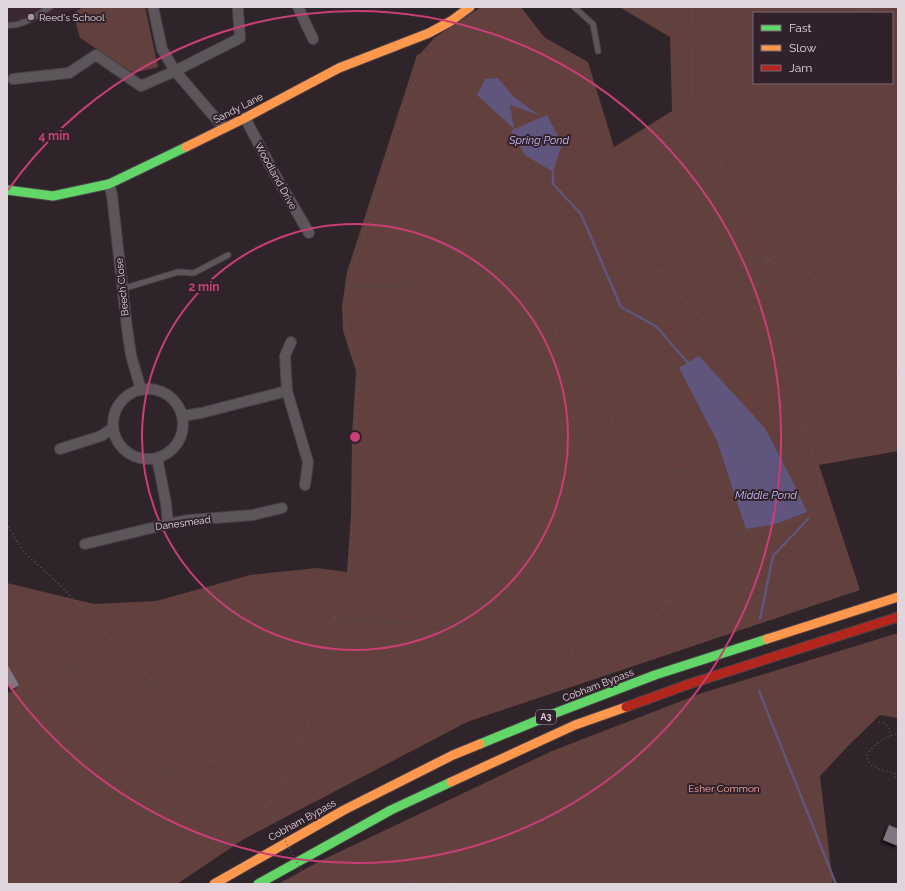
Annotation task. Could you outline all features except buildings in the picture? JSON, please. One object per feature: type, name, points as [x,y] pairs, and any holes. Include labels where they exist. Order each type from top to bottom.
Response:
[{"type":"main road","name":"Sandy Lane","points":[[7,190],[53,196],[109,184],[244,118],[339,68],[429,33],[451,21],[470,7]]},
{"type":"main road","name":"Cobham Bypass","points":[[214,884],[344,810],[453,755],[558,712],[655,675],[898,597]]},
{"type":"main road","name":"A3","points":[[258,884],[391,810],[575,726],[689,684],[898,617]]},
{"type":"street","points":[[153,7],[162,49],[175,71],[224,128]]},
{"type":"street","points":[[13,79],[69,73],[96,55],[141,86],[175,71],[240,38],[238,7]]},
{"type":"street","points":[[298,7],[313,39]]},
{"type":"street","name":"Woodland Drive","points":[[244,118],[309,233]]},
{"type":"street","name":"Beech Close","points":[[109,184],[112,195],[131,355],[141,390]]},
{"type":"street","points":[[291,342],[284,356],[287,391],[308,462],[305,485]]},
{"type":"street","points":[[141,390],[157,390],[172,398],[179,407],[184,424],[180,441],[169,453],[157,458],[151,459],[132,456],[118,443],[113,428],[114,416],[117,409],[128,395],[141,390]]},
{"type":"street","points":[[182,416],[201,413],[287,391]]},
{"type":"street","points":[[60,449],[100,436],[113,428]]},
{"type":"street","points":[[157,458],[166,503],[168,524]]},
{"type":"street","name":"Danesmead","points":[[85,544],[189,520],[253,515],[282,508]]},
{"type":"lane","points":[[7,25],[12,26],[26,21],[50,7]]},
{"type":"lane","points":[[574,7],[593,24],[598,51]]},
{"type":"lane","points":[[122,289],[178,272],[194,273],[228,255]]},
{"type":"path","points":[[632,7],[693,37]]},
{"type":"path","points":[[692,7],[693,37],[691,110],[721,165],[769,262]]},
{"type":"path","points":[[744,7],[753,22]]},
{"type":"path","points":[[849,12],[856,9],[869,8],[879,12]]},
{"type":"path","points":[[266,806],[278,792],[302,741],[319,686],[333,618],[349,572],[353,499],[354,441],[359,380],[358,368],[345,326],[344,310],[348,286],[398,127],[413,85],[440,40]]},
{"type":"path","points":[[721,165],[770,84]]},
{"type":"path","points":[[800,84],[830,124],[898,190]]},
{"type":"path","points":[[727,339],[769,262],[803,184],[816,141],[825,133],[830,124]]},
{"type":"path","points":[[348,286],[391,287],[422,283],[479,286],[502,278],[523,283],[539,295],[564,301],[605,280],[617,276],[661,271],[743,266],[769,262],[809,272],[855,328],[897,373],[828,407],[805,429]]},
{"type":"path","points":[[333,618],[397,585],[435,578],[477,562],[545,556],[595,572],[607,591],[637,605],[687,599],[698,587],[700,570],[718,543],[743,532],[776,527],[812,513],[816,502],[820,479],[805,429],[727,339],[689,307],[661,271]]},
{"type":"path","points":[[564,301],[556,329],[557,344],[575,384],[591,404],[612,416],[639,428],[665,472],[684,471],[700,481],[712,513],[706,528],[685,551],[661,572]]},
{"type":"path","points":[[350,562],[431,522],[450,499],[574,514],[602,498],[611,476],[609,448],[612,416]]},
{"type":"path","points":[[602,498],[635,535],[661,572],[670,601]]},
{"type":"path","points":[[7,523],[24,552],[60,585],[160,689],[210,762],[245,778],[262,798],[309,884]]},
{"type":"path","points":[[333,618],[462,627],[517,637],[572,639],[633,634],[650,624],[670,601]]},
{"type":"path","points":[[282,783],[333,764],[427,721],[468,706],[504,686],[535,677],[564,666],[572,656],[572,639]]},
{"type":"path","points":[[7,651],[26,660],[160,689],[222,661],[261,653],[289,649],[323,664]]},
{"type":"path","points":[[880,722],[884,723],[890,729],[890,736]]},
{"type":"path","points":[[898,734],[885,737],[874,746],[867,755],[868,762],[871,765],[894,773],[898,771]]},
{"type":"path","points":[[7,818],[98,786],[255,754],[302,741]]},
{"type":"path","points":[[894,773],[895,778],[898,780]]},
{"type":"path","points":[[396,884],[425,878],[483,884]]},
{"type":"shaded area","name":"Reed's School","points":[[7,7],[80,7],[39,22],[7,29]]},
{"type":"green space","points":[[83,7],[145,7],[158,67],[133,73],[80,38],[73,13]]},
{"type":"green space","points":[[481,7],[521,7],[544,37],[588,62],[614,147],[672,111],[670,37],[619,7],[898,7],[898,451],[819,465],[860,590],[467,722],[244,839],[177,884],[7,884],[7,583],[94,604],[156,601],[250,575],[317,568],[347,572],[351,515],[352,435],[356,371],[343,331],[342,306],[347,272],[417,55],[420,54],[434,38]]},
{"type":"green space","name":"Esher Common","points":[[898,633],[898,718],[880,715],[820,776],[833,884],[278,884],[318,862],[552,751],[702,693]]},
{"type":"water","points":[[498,78],[514,97],[539,115],[510,105],[514,129],[477,95],[485,79]]},
{"type":"water","name":"Spring Pond","points":[[547,115],[562,144],[553,172],[525,155],[511,131]]},
{"type":"water","name":"Middle Pond","points":[[699,356],[765,428],[807,512],[776,524],[746,529],[717,441],[679,368]]},
{"type":"waterway","points":[[553,172],[553,184],[581,214],[621,307],[657,327],[688,363]]},
{"type":"waterway","points":[[760,619],[773,556],[808,519]]},
{"type":"waterway","points":[[759,691],[836,884]]},
{"type":"traffic: fast","points":[[7,190],[53,196],[109,184],[186,147]]},
{"type":"traffic: fast","points":[[480,744],[655,675],[767,639]]},
{"type":"traffic: fast","points":[[258,884],[391,810],[451,782]]},
{"type":"traffic: slow","points":[[186,147],[245,118],[339,68],[429,33],[451,21],[470,7]]},
{"type":"traffic: slow","points":[[767,639],[898,597]]},
{"type":"traffic: slow","points":[[451,782],[575,725],[626,707]]},
{"type":"traffic: slow","points":[[214,884],[344,810],[453,755],[480,744]]},
{"type":"traffic: jam","points":[[626,707],[689,684],[898,617]]},
{"type":"place","name":"Reed's School","points":[[31,17]]}]
